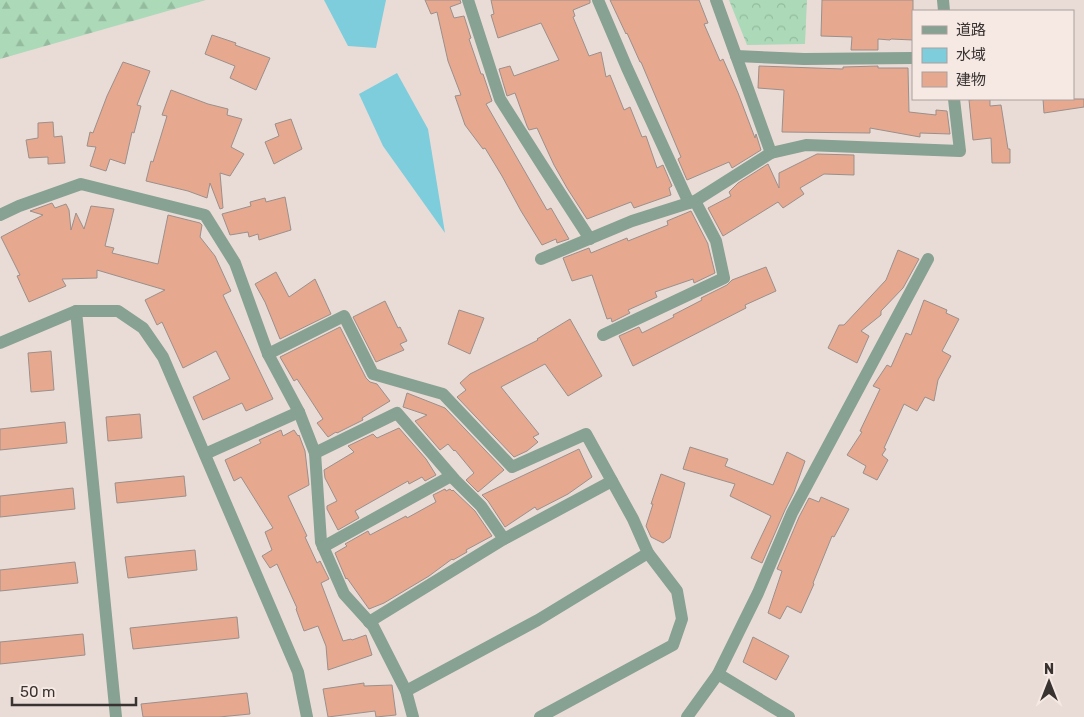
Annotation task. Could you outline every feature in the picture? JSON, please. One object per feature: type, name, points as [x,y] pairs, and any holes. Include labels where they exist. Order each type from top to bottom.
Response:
[{"type":"street","points":[[468,0],[500,99],[590,239]]},
{"type":"street","points":[[598,0],[627,68],[692,202],[716,241],[724,278],[603,335]]},
{"type":"street","points":[[716,0],[771,153]]},
{"type":"street","points":[[736,56],[804,59],[912,58]]},
{"type":"street","points":[[541,259],[632,222],[692,202],[771,153],[806,145],[960,151],[954,100]]},
{"type":"street","points":[[0,215],[19,206],[81,184],[206,215],[235,262],[268,354],[299,412],[315,453],[321,542],[323,547],[344,594],[373,626],[406,691],[413,717]]},
{"type":"street","points":[[687,717],[718,674],[758,593],[792,513],[928,260]]},
{"type":"street","points":[[76,311],[116,717]]},
{"type":"street","points":[[3,343],[76,311],[118,311],[143,328],[163,357],[298,672],[307,717]]},
{"type":"street","points":[[268,354],[344,316],[373,374],[443,394],[512,467],[586,434],[633,519],[648,553],[677,592],[682,619],[673,645],[540,717]]},
{"type":"street","points":[[205,454],[299,412]]},
{"type":"street","points":[[315,453],[396,413],[451,476],[481,506],[504,539]]},
{"type":"street","points":[[323,547],[451,476]]},
{"type":"street","points":[[369,622],[504,539],[612,481]]},
{"type":"street","points":[[406,691],[538,620],[648,553]]},
{"type":"street","points":[[718,674],[789,717]]},
{"type":"green space","points":[[0,0],[206,0],[0,59]]},
{"type":"green space","points":[[729,0],[807,0],[805,44],[747,45]]},
{"type":"water","points":[[324,0],[386,0],[376,48],[348,46]]},
{"type":"water","points":[[397,73],[428,129],[445,233],[383,146],[359,94]]},
{"type":"building","points":[[425,0],[460,0],[461,3],[450,7],[454,18],[464,16],[471,38],[469,39],[492,101],[486,104],[547,210],[551,208],[569,239],[557,243],[556,239],[542,245],[485,148],[483,149],[465,125],[455,96],[461,95],[448,61],[437,12],[431,14]]},
{"type":"building","points":[[491,0],[590,0],[590,3],[573,10],[575,16],[573,17],[589,56],[601,52],[606,77],[610,75],[624,110],[630,107],[642,137],[646,136],[657,168],[663,165],[672,186],[669,188],[671,195],[634,208],[631,202],[587,219],[554,165],[537,128],[529,130],[515,93],[507,96],[499,69],[510,66],[514,76],[559,60],[541,23],[498,38],[491,15],[494,14]]},
{"type":"building","points":[[610,0],[699,0],[708,23],[704,24],[720,61],[723,59],[755,138],[756,134],[761,150],[732,168],[729,162],[687,180],[678,159],[681,157],[641,62]]},
{"type":"building","points":[[822,0],[913,0],[912,40],[878,39],[878,50],[851,50],[852,37],[821,36]]},
{"type":"building","points":[[212,35],[270,58],[256,90],[230,78],[235,66],[205,54]]},
{"type":"building","points":[[123,62],[150,71],[137,105],[141,106],[134,133],[132,132],[125,164],[110,159],[106,171],[90,166],[96,147],[87,146],[90,132],[93,133],[107,96]]},
{"type":"building","points":[[759,66],[843,69],[843,67],[878,66],[878,68],[908,68],[909,112],[936,115],[936,110],[947,111],[950,134],[920,133],[920,137],[870,128],[870,133],[782,132],[784,90],[758,88]]},
{"type":"building","points":[[171,90],[208,104],[228,109],[227,115],[242,119],[231,147],[244,154],[230,176],[220,173],[223,208],[220,209],[210,183],[207,198],[188,191],[146,181],[167,116],[162,115]]},
{"type":"building","points":[[1084,99],[1084,107],[1044,113],[1043,100]]},
{"type":"building","points":[[969,100],[990,100],[990,106],[1001,105],[1008,149],[1010,149],[1010,163],[992,163],[991,138],[973,140]]},
{"type":"building","points":[[291,119],[302,149],[274,164],[265,142],[279,136],[275,124]]},
{"type":"building","points":[[53,122],[54,137],[62,136],[65,163],[48,164],[48,157],[29,158],[26,140],[38,138],[38,123]]},
{"type":"building","points":[[817,154],[854,155],[854,175],[824,174],[800,188],[804,194],[783,208],[778,202],[723,236],[708,208],[731,196],[729,192],[738,183],[768,164],[779,188],[779,173]]},
{"type":"building","points":[[285,197],[291,230],[259,240],[258,234],[249,237],[248,232],[230,235],[222,214],[251,206],[250,202],[265,198],[266,202]]},
{"type":"building","points":[[52,203],[55,208],[66,204],[69,210],[71,230],[76,213],[84,229],[91,206],[114,209],[105,246],[114,248],[112,253],[158,264],[168,215],[200,223],[202,225],[200,237],[215,256],[231,291],[223,295],[273,399],[246,411],[242,403],[203,420],[193,397],[230,379],[216,351],[183,368],[162,322],[157,325],[145,300],[165,290],[97,270],[97,278],[62,279],[66,286],[29,302],[17,276],[20,275],[1,237],[43,215],[30,211]]},
{"type":"building","points":[[691,211],[708,244],[715,273],[694,283],[693,279],[655,292],[657,297],[628,310],[630,313],[612,322],[611,318],[607,319],[592,275],[572,281],[563,258],[589,248],[591,253],[627,238],[628,241],[668,225],[667,221]]},
{"type":"building","points":[[898,250],[919,259],[903,288],[881,311],[881,315],[861,331],[869,336],[857,363],[828,348],[839,325],[844,325],[886,280]]},
{"type":"building","points":[[766,267],[776,291],[745,305],[746,308],[633,366],[619,336],[639,327],[642,333],[674,317],[673,315],[702,300],[701,298],[727,285],[732,280]]},
{"type":"building","points":[[276,272],[289,297],[315,279],[331,314],[280,339],[265,302],[255,284]]},
{"type":"building","points":[[924,300],[947,310],[946,313],[959,319],[942,351],[951,356],[938,380],[934,401],[925,397],[917,411],[904,404],[884,448],[886,449],[882,455],[888,460],[877,480],[863,473],[866,466],[847,455],[862,432],[860,431],[880,389],[873,386],[887,365],[891,367],[906,333],[911,335]]},
{"type":"building","points":[[385,301],[398,328],[400,327],[407,341],[400,344],[404,350],[376,362],[353,317]]},
{"type":"building","points":[[459,310],[484,318],[470,354],[448,344]]},
{"type":"building","points":[[570,319],[602,376],[568,396],[545,364],[501,387],[539,434],[533,437],[538,442],[527,451],[514,457],[457,397],[466,390],[460,383],[470,374],[538,340]]},
{"type":"building","points":[[340,327],[366,378],[370,382],[377,384],[390,401],[362,418],[363,420],[328,437],[317,423],[323,419],[297,379],[294,381],[280,357]]},
{"type":"building","points":[[51,351],[54,390],[31,392],[28,353]]},
{"type":"building","points":[[407,393],[445,408],[504,470],[478,492],[466,480],[474,473],[455,450],[448,444],[440,450],[415,421],[427,415],[403,407]]},
{"type":"building","points":[[140,414],[142,438],[108,441],[106,417]]},
{"type":"building","points":[[65,422],[67,443],[0,450],[0,429]]},
{"type":"building","points":[[399,428],[426,459],[436,475],[425,481],[422,477],[409,484],[408,481],[355,511],[359,518],[338,530],[327,509],[327,506],[337,501],[325,478],[324,470],[354,452],[348,446],[373,434],[377,438]]},
{"type":"building","points":[[281,430],[283,436],[294,430],[299,435],[305,451],[309,485],[288,496],[307,536],[305,537],[317,563],[320,561],[329,579],[321,583],[343,641],[366,635],[372,655],[328,670],[326,646],[318,626],[304,631],[297,608],[277,564],[270,568],[262,556],[272,550],[265,532],[273,528],[241,477],[234,481],[225,460],[261,443],[259,440]]},
{"type":"building","points":[[690,447],[728,459],[725,466],[773,485],[787,452],[805,461],[794,492],[762,563],[751,558],[771,516],[730,496],[735,484],[683,469]]},
{"type":"building","points":[[579,449],[592,477],[568,494],[537,510],[535,507],[505,527],[482,495]]},
{"type":"building","points":[[661,474],[685,483],[670,538],[663,543],[651,537],[646,526]]},
{"type":"building","points":[[184,476],[186,496],[117,503],[115,483]]},
{"type":"building","points":[[73,488],[75,509],[0,517],[0,496]]},
{"type":"building","points":[[445,489],[446,491],[453,490],[475,511],[492,536],[466,550],[467,552],[452,559],[429,576],[384,603],[369,609],[346,579],[335,553],[347,546],[345,544],[368,531],[370,535],[436,502],[433,495]]},
{"type":"building","points":[[821,497],[849,509],[834,537],[832,536],[801,613],[787,606],[780,619],[768,613],[782,571],[777,569],[809,498],[819,502]]},
{"type":"building","points":[[195,550],[197,570],[128,578],[125,557]]},
{"type":"building","points":[[75,562],[78,583],[0,591],[0,570]]},
{"type":"building","points":[[237,617],[239,638],[133,649],[130,628]]},
{"type":"building","points":[[83,634],[85,655],[0,664],[0,642]]},
{"type":"building","points":[[753,637],[789,656],[776,680],[743,662]]},
{"type":"building","points":[[364,683],[364,686],[392,685],[396,715],[376,717],[375,711],[328,717],[323,689]]},
{"type":"building","points":[[247,693],[250,714],[219,717],[143,717],[141,704]]}]
